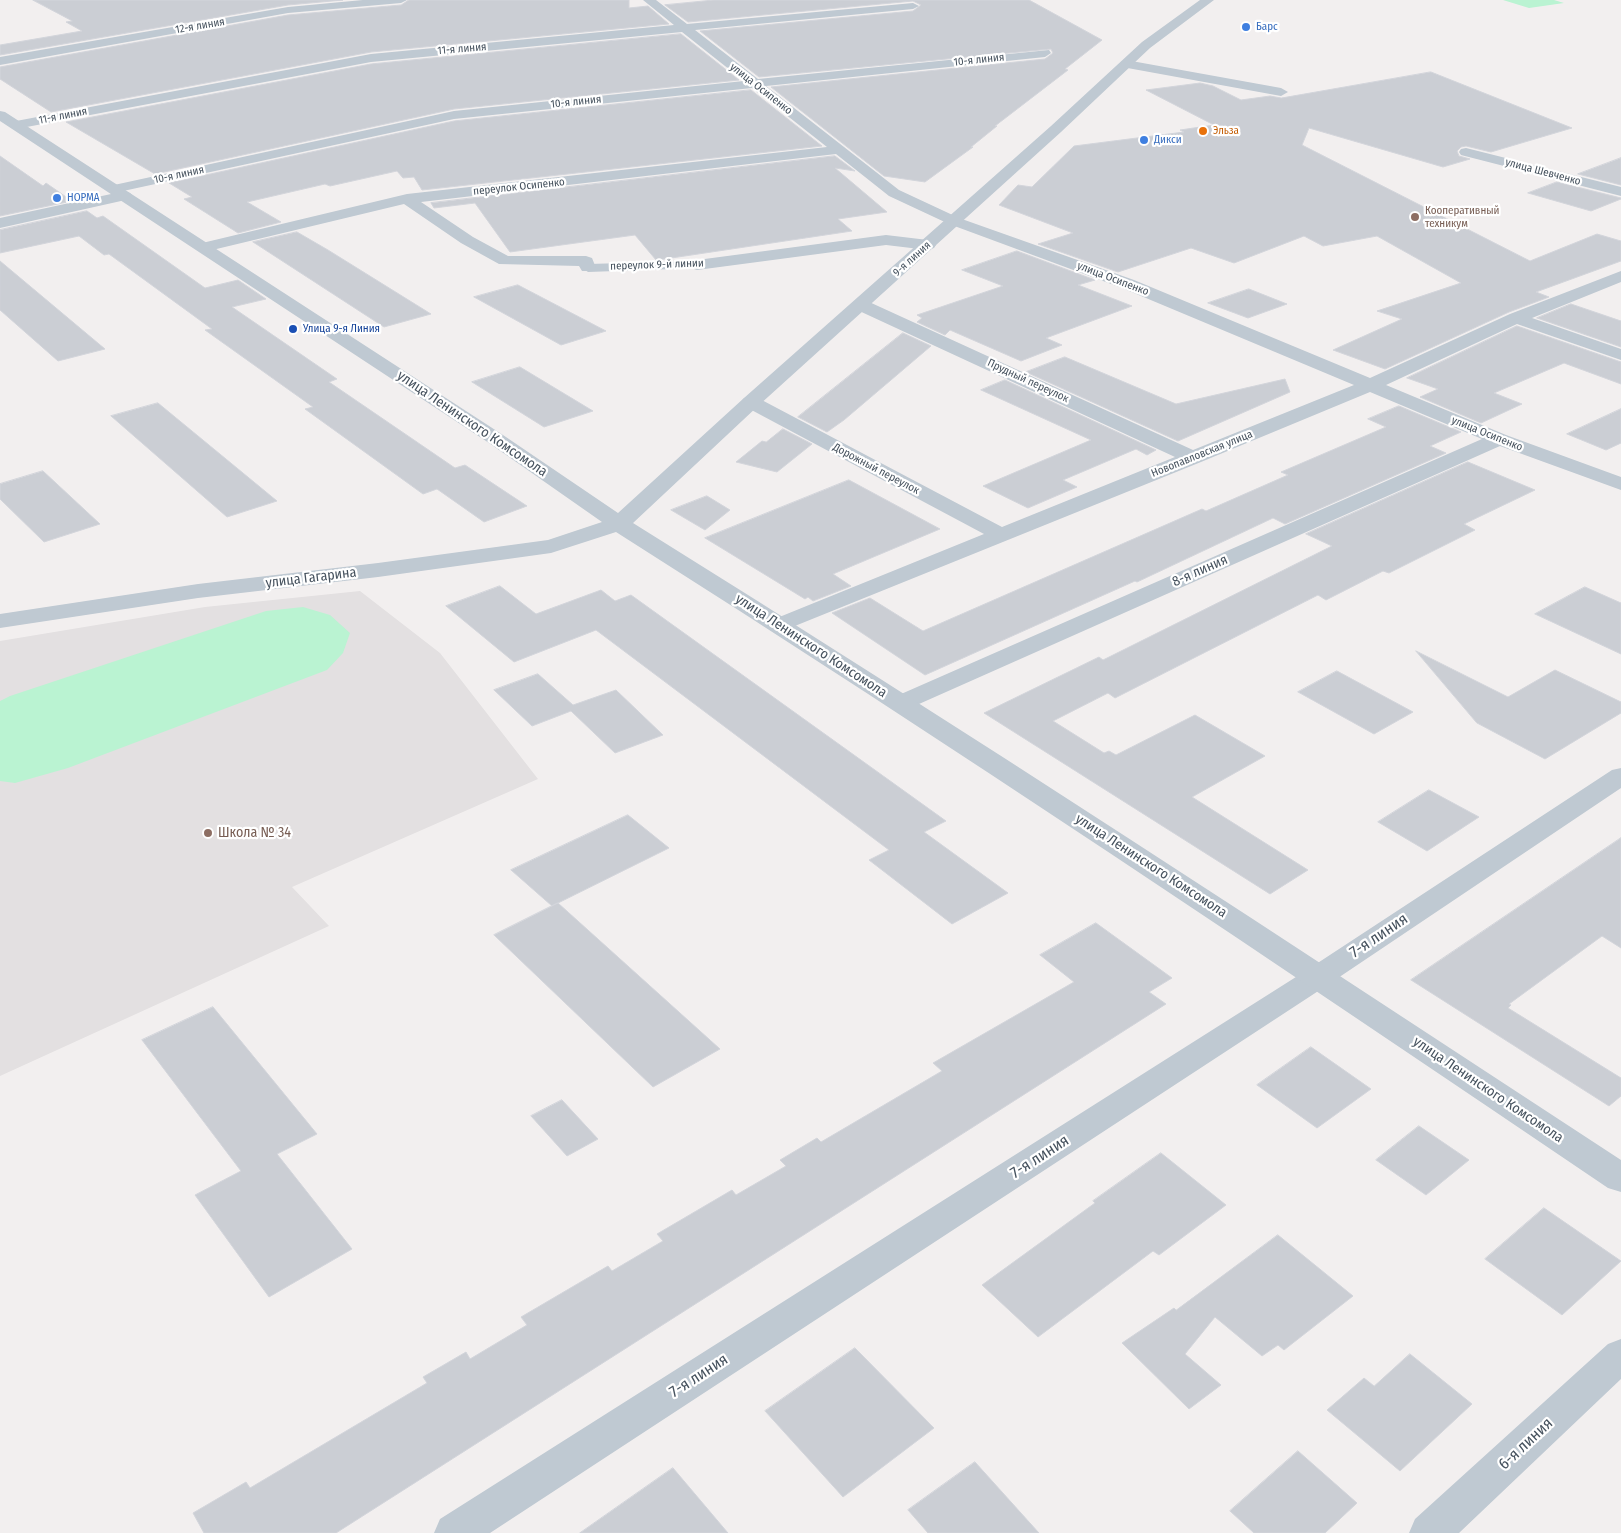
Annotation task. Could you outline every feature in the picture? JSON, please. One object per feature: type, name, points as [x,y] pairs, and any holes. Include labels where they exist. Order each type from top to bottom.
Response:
[{"type":"street","name":"12-я линия","points":[[0,61],[288,10],[402,0]]},
{"type":"street","name":"улица Осипенко","points":[[649,0],[894,193],[954,221],[1128,284],[1499,439],[1621,484]]},
{"type":"street","name":"9-я линия","points":[[619,524],[1146,45],[1208,0]]},
{"type":"street","name":"11-я линия","points":[[8,120],[371,58],[913,6]]},
{"type":"street","name":"10-я линия","points":[[0,223],[454,115],[1045,53]]},
{"type":"street","points":[[1126,64],[1281,92]]},
{"type":"street","name":"улица Ленинского Комсомола","points":[[8,120],[488,434],[619,524],[780,625],[1142,860],[1621,1178]]},
{"type":"street","name":"переулок Осипенко","points":[[204,247],[407,199],[838,150]]},
{"type":"street","name":"улица Шевченко","points":[[1466,152],[1621,192]]},
{"type":"street","name":"переулок 9-й линии","points":[[407,199],[467,240],[505,261],[586,261],[588,268],[698,265],[886,240],[928,245]]},
{"type":"street","name":"Новопавловская улица","points":[[780,625],[1370,385],[1516,318],[1621,276]]},
{"type":"street","name":"Прудный переулок","points":[[861,305],[1194,458]]},
{"type":"street","points":[[1516,318],[1621,355]]},
{"type":"street","name":"Дорожный переулок","points":[[751,402],[1001,535]]},
{"type":"street","name":"8-я линия","points":[[901,703],[1499,439]]},
{"type":"street","name":"улица Гагарина","points":[[0,621],[198,591],[378,570],[550,546],[619,524]]},
{"type":"street","name":"7-я линия","points":[[455,1533],[1318,977],[1621,776]]},
{"type":"street","name":"6-я линия","points":[[1430,1533],[1621,1355]]},
{"type":"shaded area","name":"Школа № 34","points":[[360,591],[440,653],[538,779],[292,887],[329,926],[0,1076],[0,641],[205,607]]},
{"type":"green space","points":[[1503,0],[1554,0],[1564,3],[1529,8]]},
{"type":"green space","points":[[303,607],[330,615],[350,633],[343,653],[327,670],[68,768],[15,783],[0,781],[0,701],[10,696],[266,611]]},
{"type":"building","points":[[33,0],[343,0],[288,5],[0,55],[0,45],[82,31],[66,22],[72,21]]},
{"type":"building","points":[[409,0],[629,0],[629,8],[648,6],[669,24],[371,52],[51,112],[0,79],[0,67],[288,15],[401,5]]},
{"type":"building","points":[[714,0],[1029,0],[1102,40],[1065,69],[1068,70],[995,126],[997,126],[971,147],[973,147],[925,182],[884,176],[771,87],[1045,59],[1053,53],[1051,49],[759,77],[700,31],[913,11],[921,5],[913,1],[688,22],[665,5]]},
{"type":"building","points":[[681,34],[739,80],[454,109],[155,174],[66,122],[371,64]]},
{"type":"building","points":[[1431,72],[1572,128],[1491,152],[1466,146],[1461,147],[1457,151],[1459,156],[1470,159],[1443,167],[1309,128],[1302,145],[1530,261],[1597,234],[1621,241],[1621,261],[1536,292],[1549,297],[1509,312],[1385,369],[1333,350],[1402,319],[1377,311],[1461,283],[1377,236],[1323,246],[1304,236],[1234,263],[1191,248],[1118,272],[1038,244],[1073,233],[999,205],[1018,185],[1032,187],[1074,146],[1184,132],[1180,130],[1214,125],[1146,90],[1200,83],[1213,86],[1241,100],[1270,96],[1281,98]]},
{"type":"building","points":[[751,90],[822,146],[422,190],[414,177],[403,178],[397,171],[330,186],[325,184],[247,202],[281,222],[238,233],[184,199],[192,197],[169,183],[454,121]]},
{"type":"building","points":[[0,156],[43,186],[46,183],[72,201],[0,216]]},
{"type":"building","points":[[835,156],[855,171],[835,168],[887,212],[838,219],[852,231],[658,260],[635,235],[510,252],[475,203],[434,208],[431,203]]},
{"type":"building","points":[[1621,158],[1621,185],[1578,174]]},
{"type":"building","points":[[1557,182],[1621,199],[1591,211],[1528,193]]},
{"type":"building","points":[[87,211],[97,218],[103,216],[205,288],[238,280],[266,299],[232,307],[337,379],[329,382],[455,468],[465,465],[527,506],[484,522],[437,489],[423,494],[305,409],[313,407],[205,330],[212,329],[109,254],[104,255],[79,236],[0,253],[0,230]]},
{"type":"building","points":[[297,232],[431,314],[384,327],[253,242]]},
{"type":"building","points":[[1017,251],[1095,280],[1078,285],[1132,306],[1046,338],[1062,345],[1021,361],[950,330],[945,335],[917,322],[922,318],[917,315],[1003,286],[962,270]]},
{"type":"building","points":[[0,261],[105,349],[58,361],[0,310]]},
{"type":"building","points":[[518,285],[606,331],[561,345],[474,297]]},
{"type":"building","points":[[1249,289],[1287,304],[1248,318],[1208,303]]},
{"type":"building","points":[[1571,304],[1621,321],[1621,347],[1537,318]]},
{"type":"building","points":[[1517,326],[1621,362],[1621,384],[1564,363],[1494,393],[1522,404],[1481,423],[1420,397],[1438,389],[1407,378]]},
{"type":"building","points":[[903,333],[931,346],[844,420],[827,432],[798,417]]},
{"type":"building","points":[[1065,357],[1176,404],[1285,379],[1290,392],[1178,441],[1026,372]]},
{"type":"building","points":[[520,367],[593,411],[544,427],[472,382]]},
{"type":"building","points":[[1005,380],[1156,450],[1147,455],[1136,449],[1063,480],[1077,487],[1028,508],[983,486],[1091,440],[981,390]]},
{"type":"building","points":[[158,403],[277,501],[227,517],[111,416]]},
{"type":"building","points":[[1399,406],[1461,432],[1430,446],[1446,453],[1285,524],[1273,518],[1137,582],[1135,581],[925,675],[832,613],[870,598],[923,631],[1202,509],[1206,511],[1288,475],[1281,472],[1386,427],[1368,419]]},
{"type":"building","points":[[1621,409],[1621,443],[1606,450],[1567,434]]},
{"type":"building","points":[[783,429],[812,444],[777,472],[736,462],[762,441],[766,442]]},
{"type":"building","points":[[1468,462],[1535,490],[1464,524],[1475,530],[1389,573],[1383,571],[1326,600],[1318,595],[1115,698],[1108,693],[1053,721],[1104,753],[1109,751],[1116,755],[1195,715],[1265,756],[1192,797],[1308,870],[1270,894],[984,713],[1099,657],[1103,660],[1332,546],[1306,534]]},
{"type":"building","points":[[43,471],[100,524],[44,542],[0,499],[0,484]]},
{"type":"building","points":[[849,480],[940,529],[833,574],[851,586],[813,601],[808,597],[805,599],[705,538]]},
{"type":"building","points":[[707,496],[730,510],[705,530],[671,510]]},
{"type":"building","points":[[500,586],[536,614],[601,590],[615,601],[631,595],[946,821],[924,832],[1008,893],[952,924],[869,860],[889,850],[596,630],[514,662],[446,606]]},
{"type":"building","points":[[1585,587],[1621,603],[1621,654],[1535,614]]},
{"type":"building","points":[[1416,651],[1508,697],[1555,670],[1621,702],[1621,713],[1545,759],[1477,723]]},
{"type":"building","points":[[1337,671],[1413,712],[1374,734],[1298,692]]},
{"type":"building","points":[[538,674],[573,705],[616,690],[663,735],[615,753],[571,711],[532,726],[494,690]]},
{"type":"building","points":[[1429,790],[1479,817],[1427,851],[1378,822]]},
{"type":"building","points":[[628,815],[669,848],[552,906],[511,870]]},
{"type":"building","points":[[1621,838],[1621,948],[1602,936],[1509,1004],[1511,1005],[1508,1008],[1621,1078],[1621,1096],[1609,1106],[1411,980]]},
{"type":"building","points":[[558,903],[720,1049],[653,1087],[494,935]]},
{"type":"building","points":[[1096,923],[1172,978],[1149,992],[1166,1004],[336,1533],[204,1533],[193,1513],[246,1482],[250,1488],[427,1383],[423,1377],[466,1352],[470,1359],[527,1325],[521,1317],[608,1266],[612,1271],[663,1241],[657,1234],[732,1190],[736,1195],[786,1166],[780,1160],[817,1138],[821,1142],[942,1071],[933,1063],[1074,982],[1040,955]]},
{"type":"building","points":[[213,1007],[317,1134],[277,1154],[352,1249],[269,1297],[195,1195],[241,1171],[142,1040]]},
{"type":"building","points":[[1311,1047],[1371,1089],[1317,1128],[1257,1085]]},
{"type":"building","points":[[562,1100],[598,1139],[567,1156],[531,1116]]},
{"type":"building","points":[[1419,1126],[1469,1160],[1426,1195],[1376,1160]]},
{"type":"building","points":[[1161,1153],[1226,1205],[1159,1255],[1153,1251],[1038,1337],[982,1285],[1095,1203],[1093,1201]]},
{"type":"building","points":[[1544,1208],[1621,1261],[1562,1315],[1485,1259]]},
{"type":"building","points":[[1278,1235],[1353,1296],[1284,1350],[1278,1345],[1262,1356],[1215,1317],[1185,1354],[1221,1385],[1189,1409],[1122,1343],[1174,1308],[1176,1310]]},
{"type":"building","points":[[855,1348],[934,1428],[843,1497],[765,1411]]},
{"type":"building","points":[[1410,1354],[1472,1404],[1400,1471],[1327,1410],[1364,1378],[1374,1386]]},
{"type":"building","points":[[1298,1451],[1357,1503],[1325,1533],[1254,1533],[1230,1511]]},
{"type":"building","points":[[975,1462],[1039,1533],[928,1533],[908,1510]]},
{"type":"building","points":[[673,1468],[728,1533],[580,1533]]},
{"type":"place","name":"Барс","points":[[1246,27]]},
{"type":"place","name":"Эльза","points":[[1203,131]]},
{"type":"place","name":"Дикси","points":[[1144,140]]},
{"type":"place","name":"НОРМА","points":[[57,198]]},
{"type":"place","name":"Кооперативный техникум","points":[[1415,217]]},
{"type":"place","name":"Улица 9-я Линия","points":[[293,329]]},
{"type":"place","name":"Школа № 34","points":[[208,833]]}]
